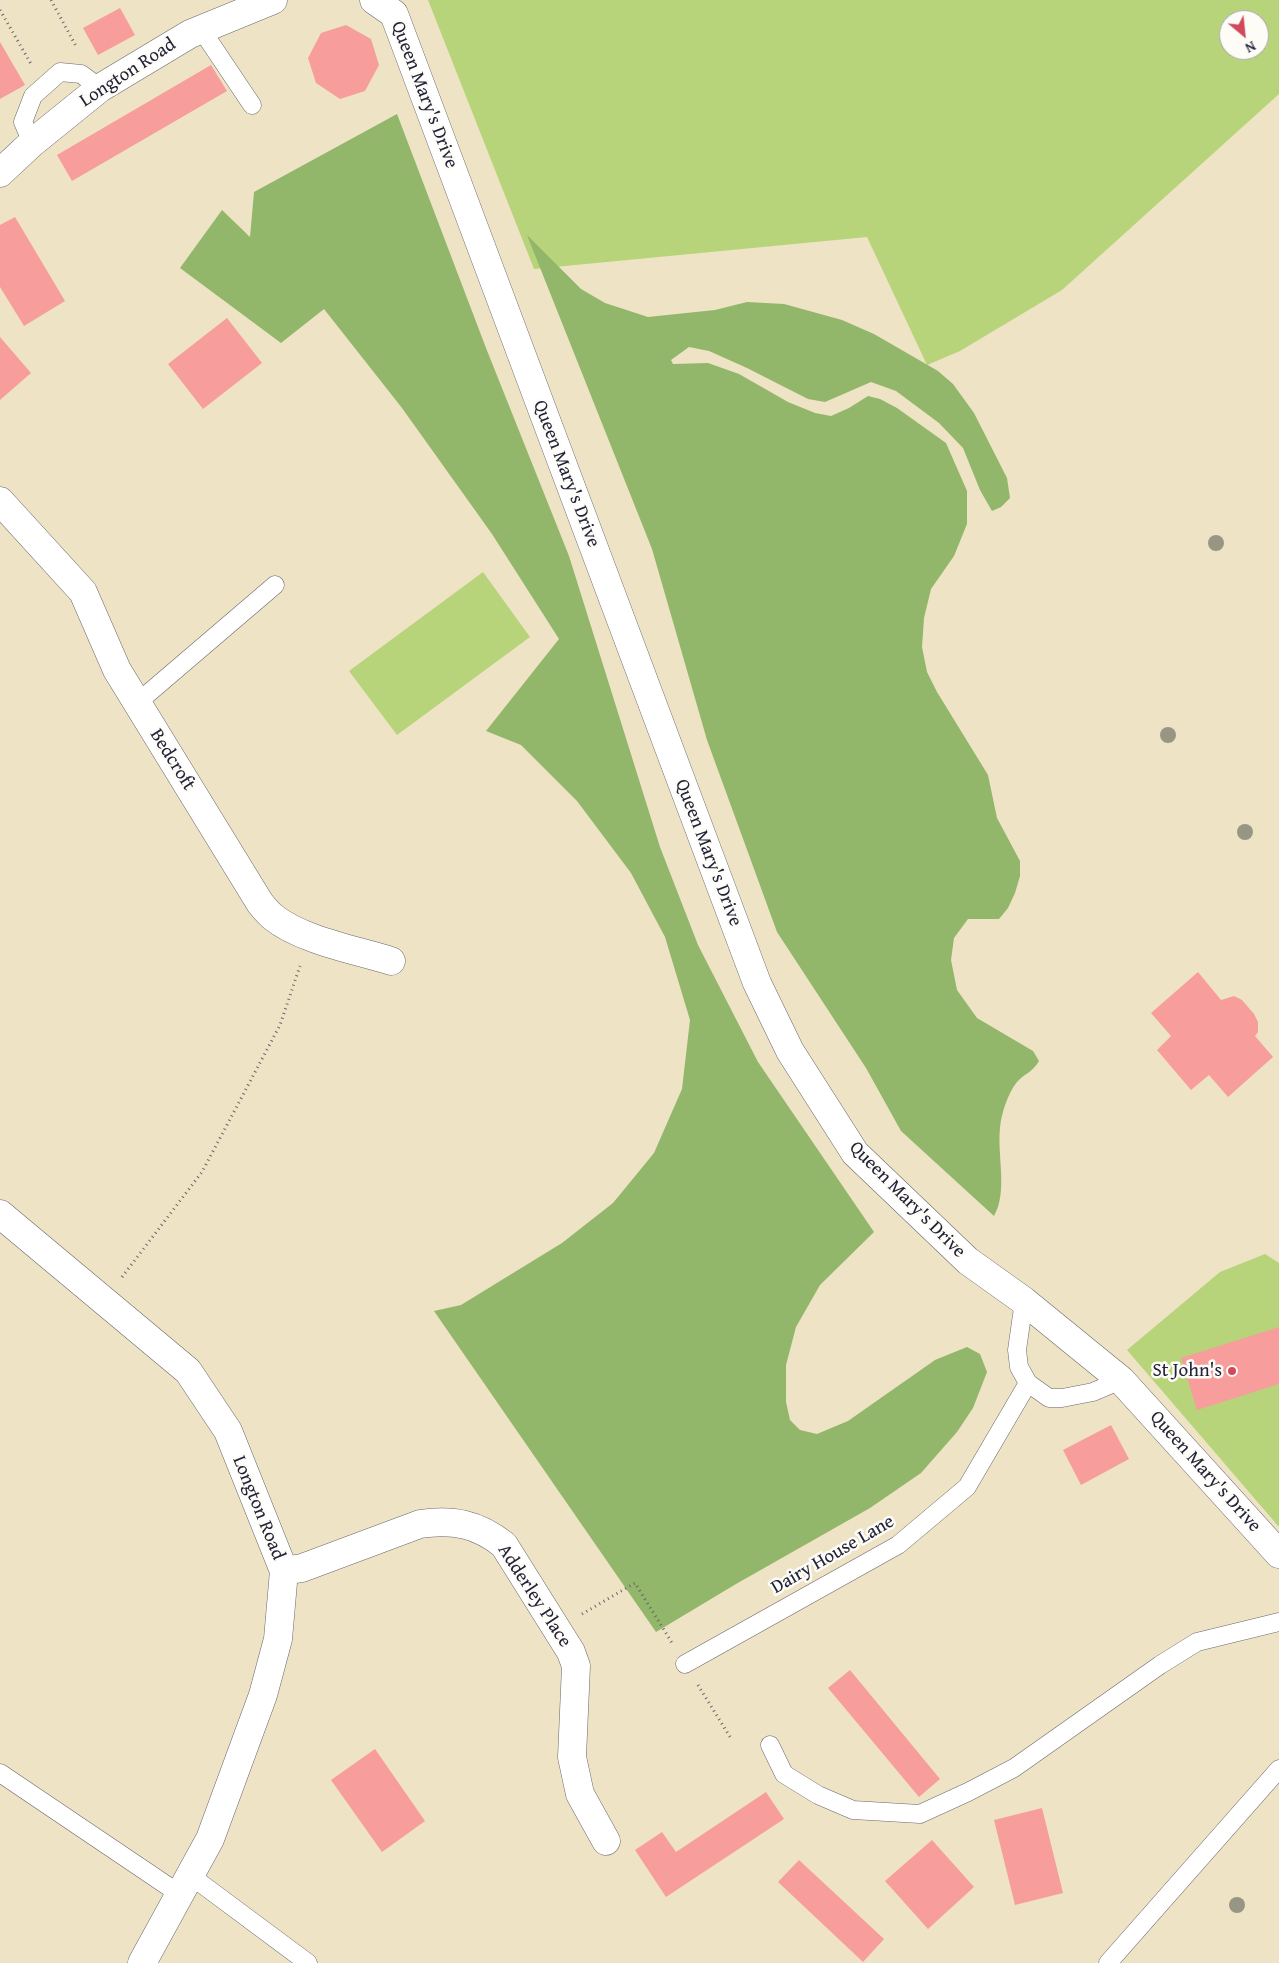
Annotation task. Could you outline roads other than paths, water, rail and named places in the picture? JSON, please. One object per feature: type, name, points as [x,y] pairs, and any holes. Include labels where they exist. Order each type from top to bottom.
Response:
[{"type":"street","name":"Longton Road","points":[[0,173],[32,143],[100,88],[190,34],[273,0]]},
{"type":"street","name":"Queen Mary's Drive","points":[[374,0],[394,14],[757,983],[790,1052],[855,1152],[968,1262],[1024,1302],[1121,1380],[1279,1554]]},
{"type":"street","name":"Bedcroft","points":[[0,501],[83,592],[117,670],[260,903],[272,916],[290,929],[392,961]]},
{"type":"street","name":"Longton Road","points":[[0,1214],[188,1371],[228,1432],[284,1571],[278,1639],[263,1695],[210,1839],[142,1963]]},
{"type":"street","name":"Adderley Place","points":[[284,1571],[302,1568],[420,1524],[440,1521],[458,1522],[491,1534],[504,1545],[571,1652],[576,1666],[572,1757],[580,1794],[606,1840]]},
{"type":"lane","points":[[201,29],[252,105]]},
{"type":"lane","points":[[32,143],[23,122],[33,96],[60,72],[81,74],[100,88]]},
{"type":"lane","points":[[137,703],[274,585]]},
{"type":"lane","points":[[1024,1302],[1017,1350],[1020,1367],[1028,1383],[1049,1398],[1062,1398],[1093,1392],[1121,1380]]},
{"type":"lane","name":"Dairy House Lane","points":[[685,1664],[898,1545],[967,1487],[1028,1383]]},
{"type":"lane","points":[[770,1745],[784,1774],[818,1795],[853,1810],[920,1814],[1014,1768],[1160,1665],[1197,1642],[1279,1622]]},
{"type":"lane","points":[[1108,1963],[1279,1769]]},
{"type":"lane","points":[[0,1773],[186,1885],[308,1963]]},
{"type":"place","name":"St John's","points":[[1232,1371]]}]
